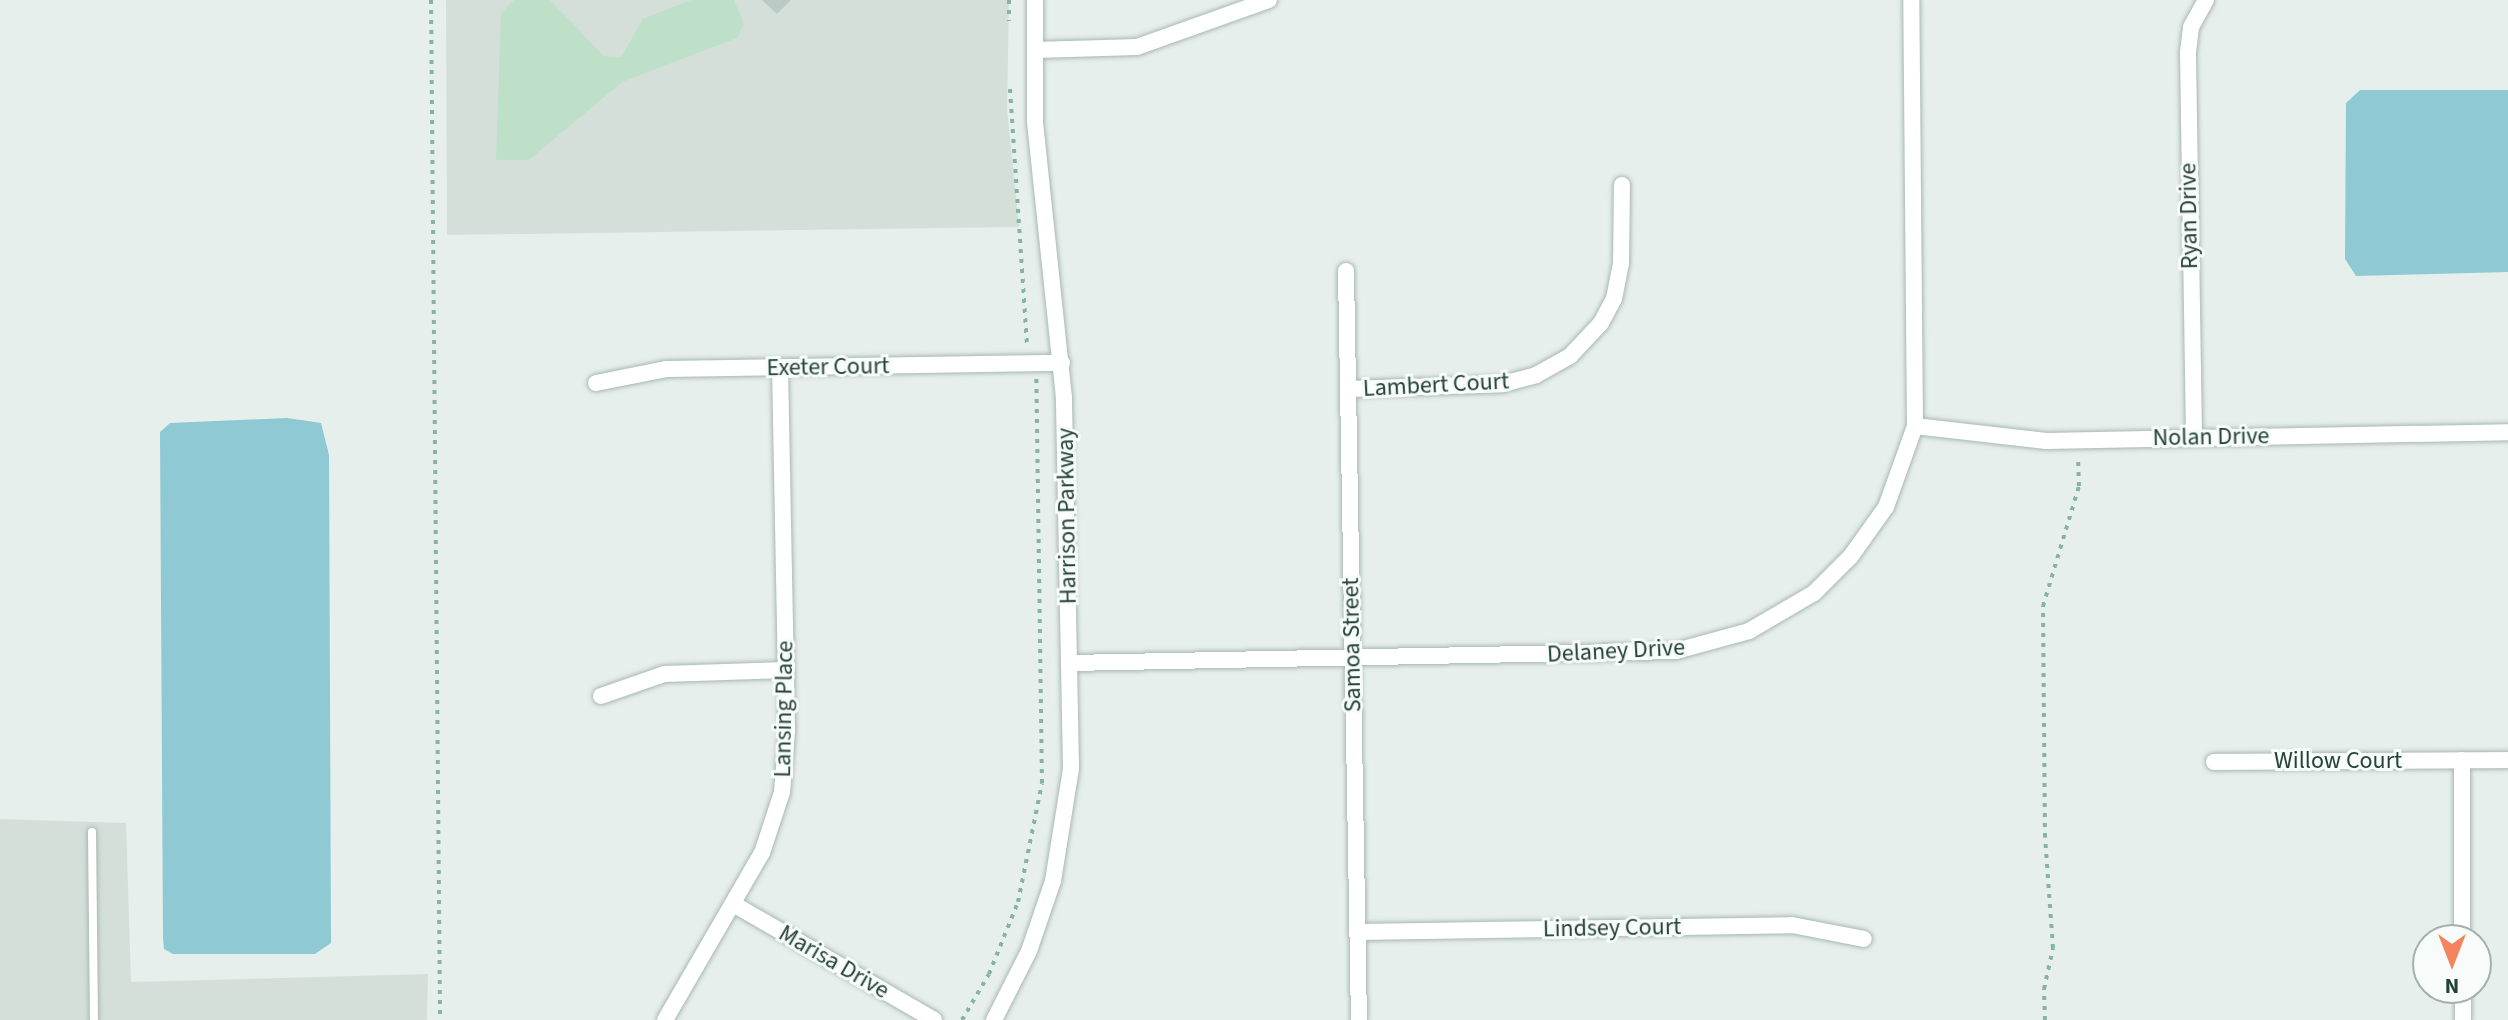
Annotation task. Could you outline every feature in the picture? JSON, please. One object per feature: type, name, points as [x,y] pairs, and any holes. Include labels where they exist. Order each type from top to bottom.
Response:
[{"type":"street","name":"Harrison Parkway","points":[[994,1020],[1044,911],[1063,836],[1071,768],[1062,363],[1035,120],[1035,0]]},
{"type":"street","points":[[1035,50],[1137,47],[1269,0]]},
{"type":"street","name":"Delaney Drive","points":[[1069,663],[1653,653],[1701,646],[1749,631],[1797,605],[1851,556],[1890,500],[1915,426],[1911,0]]},
{"type":"street","name":"Ryan Drive","points":[[2194,436],[2188,52],[2191,27],[2206,0]]},
{"type":"street","name":"Lambert Court","points":[[1348,389],[1503,384],[1536,375],[1570,356],[1601,323],[1614,299],[1621,264],[1622,185]]},
{"type":"street","name":"Samoa Street","points":[[1346,271],[1359,1020]]},
{"type":"street","name":"Exeter Court","points":[[596,383],[646,371],[1062,363]]},
{"type":"street","name":"Lansing Place","points":[[665,1020],[735,905],[762,853],[782,792],[786,670],[780,368]]},
{"type":"street","name":"Nolan Drive","points":[[1915,426],[1997,439],[2078,440],[2508,432]]},
{"type":"street","points":[[601,696],[664,674],[786,670]]},
{"type":"street","points":[[2462,760],[2462,924]]},
{"type":"street","name":"Willow Court","points":[[2214,762],[2508,760]]},
{"type":"street","name":"Marisa Drive","points":[[735,905],[934,1020]]},
{"type":"street","name":"Lindsey Court","points":[[1358,932],[1792,925],[1864,939]]},
{"type":"lane","points":[[92,832],[94,1020]]},
{"type":"path","points":[[431,0],[440,1020]]},
{"type":"path","points":[[1009,0],[1009,21]]},
{"type":"path","points":[[962,1020],[989,974],[1018,902],[1042,783],[1037,384],[1025,343],[1029,334],[1007,109],[1010,89]]},
{"type":"path","points":[[2045,1020],[2044,989],[2053,948],[2045,837],[2043,606],[2079,486],[2078,440]]},
{"type":"shaded area","points":[[446,0],[1009,0],[1007,109],[1019,227],[447,235]]},
{"type":"shaded area","points":[[0,819],[126,823],[131,982],[428,974],[427,1020],[0,1020]]},
{"type":"green space","points":[[514,0],[550,0],[604,56],[621,57],[643,19],[691,0],[734,0],[744,24],[737,38],[622,82],[529,160],[496,160],[501,13]]},
{"type":"water","points":[[2360,90],[2508,90],[2508,272],[2356,276],[2345,259],[2346,103]]},
{"type":"water","points":[[287,418],[321,423],[329,455],[331,943],[315,954],[173,954],[164,949],[163,938],[160,432],[170,423]]},
{"type":"building","points":[[762,0],[791,0],[777,14]]}]
